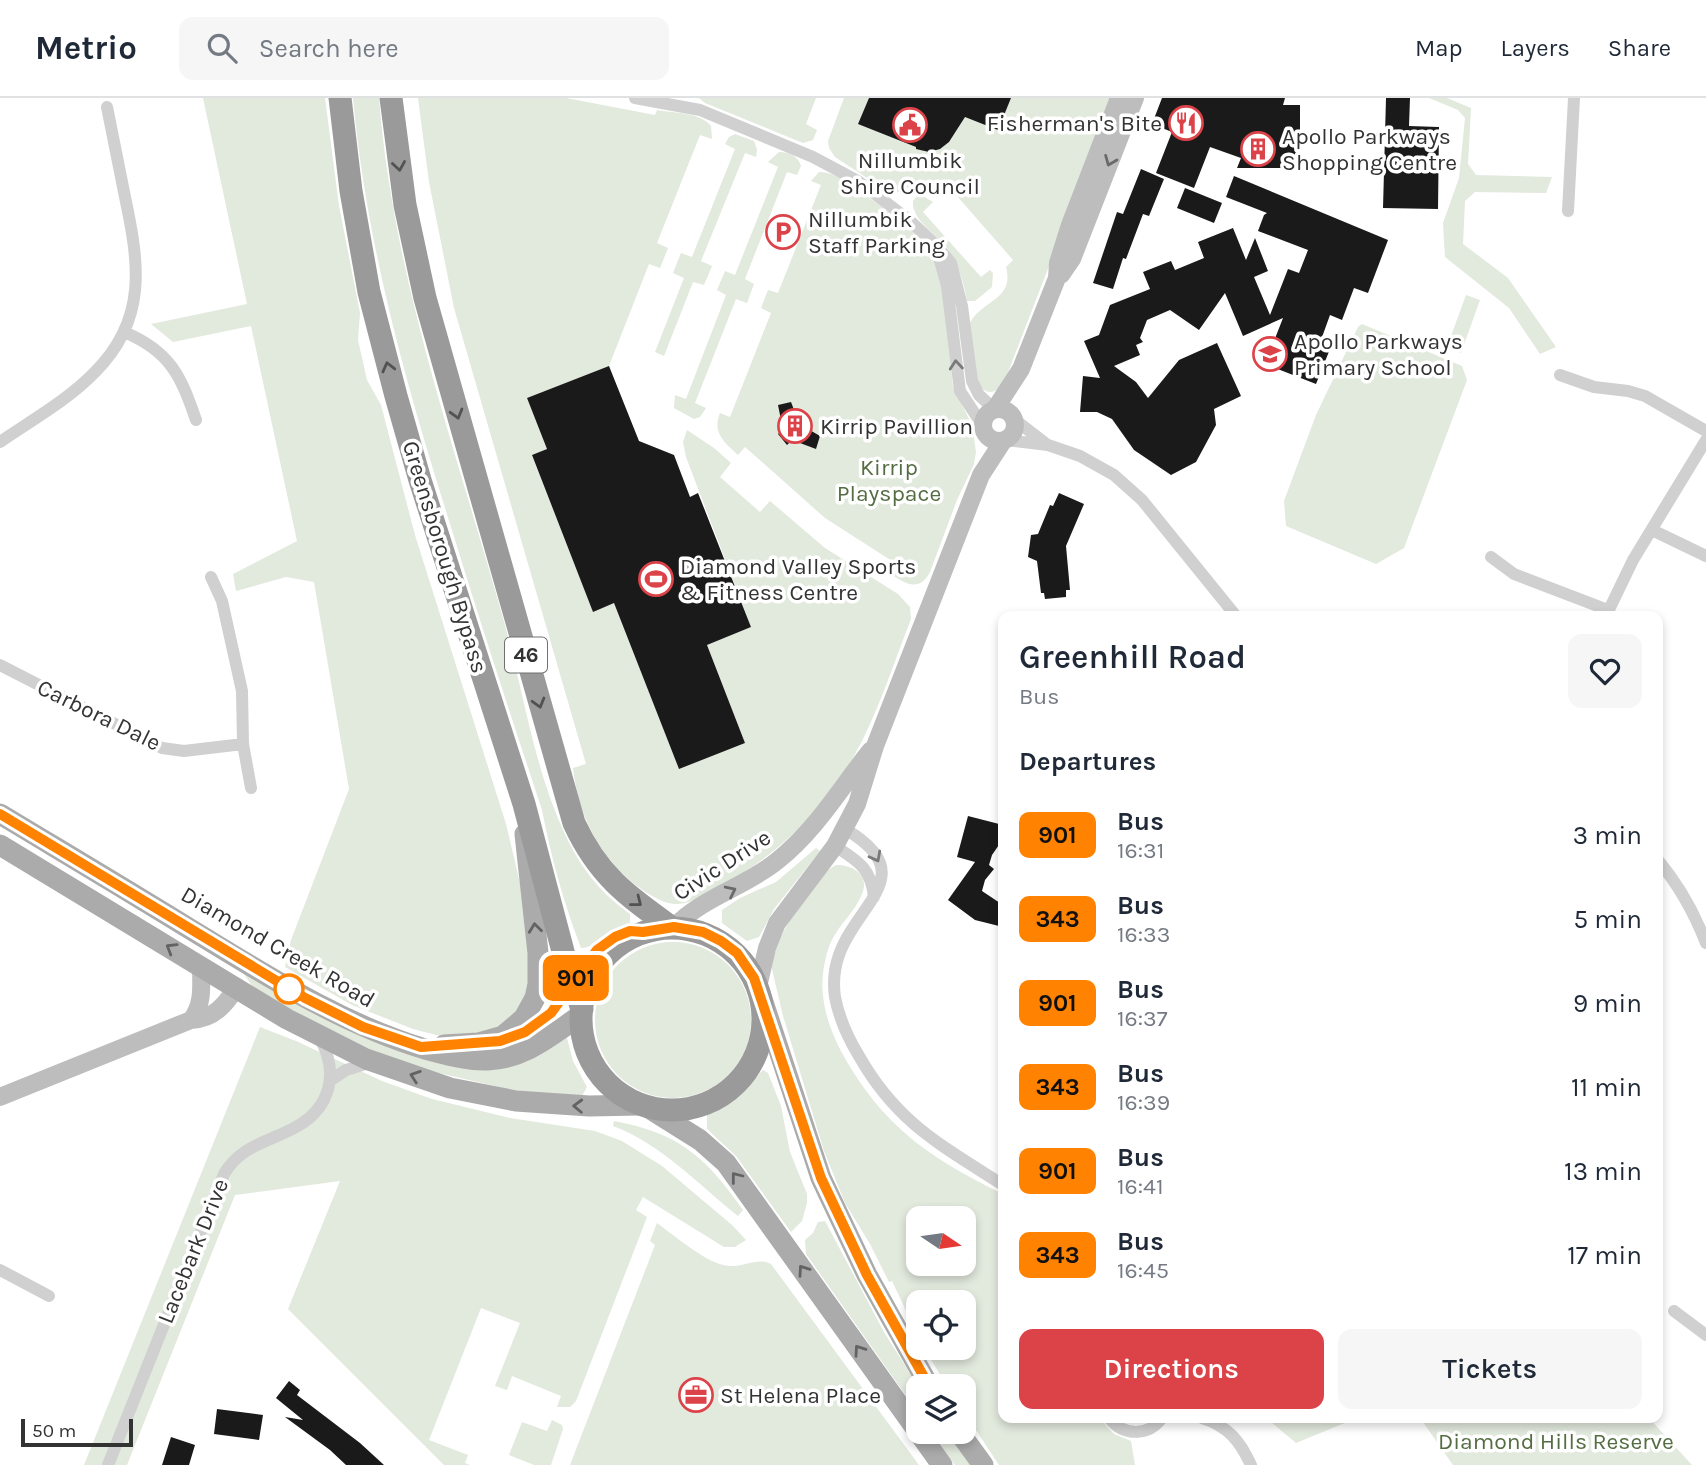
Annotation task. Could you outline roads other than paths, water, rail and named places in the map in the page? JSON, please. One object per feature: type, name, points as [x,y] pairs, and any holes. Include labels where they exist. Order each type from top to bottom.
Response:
[{"type":"highway","name":"Greensborough Bypass","points":[[340,98],[351,191],[367,280],[396,396],[420,480],[524,804],[581,1012]]},
{"type":"highway","name":"46","points":[[391,98],[405,205],[425,298],[567,801],[581,838],[598,866],[630,897],[673,927]]},
{"type":"highway","name":"46","points":[[673,927],[703,932],[729,947],[744,961],[760,991],[764,1027],[761,1042],[748,1070],[739,1082],[721,1096],[700,1106],[670,1111],[645,1106],[613,1088],[593,1064],[584,1044],[581,1012],[592,974],[609,953],[643,932],[673,927]]},
{"type":"main road","points":[[421,1047],[496,1039],[518,1024],[535,998],[538,953],[524,804]]},
{"type":"main road","name":"Diamond Creek Road","points":[[0,814],[312,1002],[351,1022],[421,1047],[480,1060],[506,1058],[536,1047],[581,1012]]},
{"type":"main road","points":[[0,845],[317,1035],[374,1062],[450,1088],[516,1101],[589,1106],[645,1106]]},
{"type":"main road","points":[[237,987],[240,959]]},
{"type":"main road","name":"46","points":[[760,991],[821,1178],[867,1275],[922,1374]]},
{"type":"main road","name":"46","points":[[645,1106],[700,1140],[726,1163],[942,1465]]},
{"type":"main road","points":[[968,1444],[983,1465]]},
{"type":"street","points":[[635,98],[687,102],[813,157],[846,173],[873,191],[924,234],[951,263],[962,306],[972,382],[979,395],[995,410],[1006,410],[1048,445]]},
{"type":"street","points":[[1057,278],[1058,263],[1073,216],[1119,98]]},
{"type":"street","points":[[983,427],[985,418],[995,410],[1021,369],[1057,278],[1072,259],[1135,98]]},
{"type":"street","points":[[1568,211],[1574,98]]},
{"type":"street","points":[[0,442],[85,382],[106,360],[124,332],[133,305],[137,260],[107,107]]},
{"type":"street","points":[[924,234],[939,257],[947,286],[960,391],[990,439],[996,442],[1048,445],[1092,461],[1125,483],[1142,500],[1232,611]]},
{"type":"street","points":[[124,332],[155,348],[172,366],[183,382],[196,421]]},
{"type":"street","points":[[1005,441],[1013,433],[1021,369]]},
{"type":"street","points":[[1560,374],[1594,387],[1645,396],[1706,431]]},
{"type":"street","name":"Civic Drive","points":[[981,475],[983,427]]},
{"type":"street","points":[[1608,611],[1651,530],[1706,440]]},
{"type":"street","name":"Civic Drive","points":[[760,991],[767,948],[777,923],[845,829],[981,475],[1005,441]]},
{"type":"street","points":[[1651,530],[1706,556]]},
{"type":"street","points":[[1491,557],[1514,574],[1602,611]]},
{"type":"street","points":[[211,577],[224,608],[242,691],[243,744],[251,788]]},
{"type":"street","name":"Carbora Dale","points":[[0,665],[151,745],[184,751],[243,744]]},
{"type":"street","name":"Civic Drive","points":[[673,927],[701,905],[755,877],[776,862],[817,823],[875,746]]},
{"type":"street","points":[[817,823],[845,829],[863,841],[878,859],[882,873],[874,897],[842,947],[835,966],[835,995],[841,1018],[867,1071],[891,1104],[930,1139],[998,1182]]},
{"type":"street","points":[[817,823],[835,846],[862,864],[871,880],[874,897]]},
{"type":"street","points":[[1663,866],[1692,908],[1706,943]]},
{"type":"street","points":[[191,1020],[200,1000],[201,966]]},
{"type":"street","points":[[0,1097],[191,1020],[218,1012],[237,987]]},
{"type":"street","points":[[317,1035],[330,1060],[331,1080],[355,1066],[374,1062]]},
{"type":"street","name":"Lacebark Drive","points":[[108,1465],[223,1174],[230,1164],[250,1147],[294,1128],[312,1115],[331,1080]]},
{"type":"street","points":[[971,1165],[998,1173]]},
{"type":"street","points":[[0,1269],[49,1296]]},
{"type":"street","points":[[1674,1311],[1706,1335]]},
{"type":"street","points":[[1114,1423],[1119,1428],[1137,1432],[1157,1423]]},
{"type":"street","points":[[1216,1423],[1238,1439],[1251,1465]]},
{"type":"place","name":"Fisherman's Bite","points":[[1186,123]]},
{"type":"place","name":"Nillumbik Shire Council","points":[[910,125]]},
{"type":"place","name":"Apollo Parkways Shopping Centre","points":[[1258,149]]},
{"type":"place","name":"Nillumbik Staff Parking","points":[[783,232]]},
{"type":"place","name":"Apollo Parkways Primary School","points":[[1270,354]]},
{"type":"place","name":"Kirrip Pavillion","points":[[795,426]]},
{"type":"place","name":"Diamond Valley Sports & Fitness Centre","points":[[656,579]]},
{"type":"place","name":"St Helena Place","points":[[696,1395]]},
{"type":"park label","name":"Kirrip Playspace","points":[[889,480]]},
{"type":"park label","name":"Diamond Hills Reserve","points":[[1556,1441]]}]
